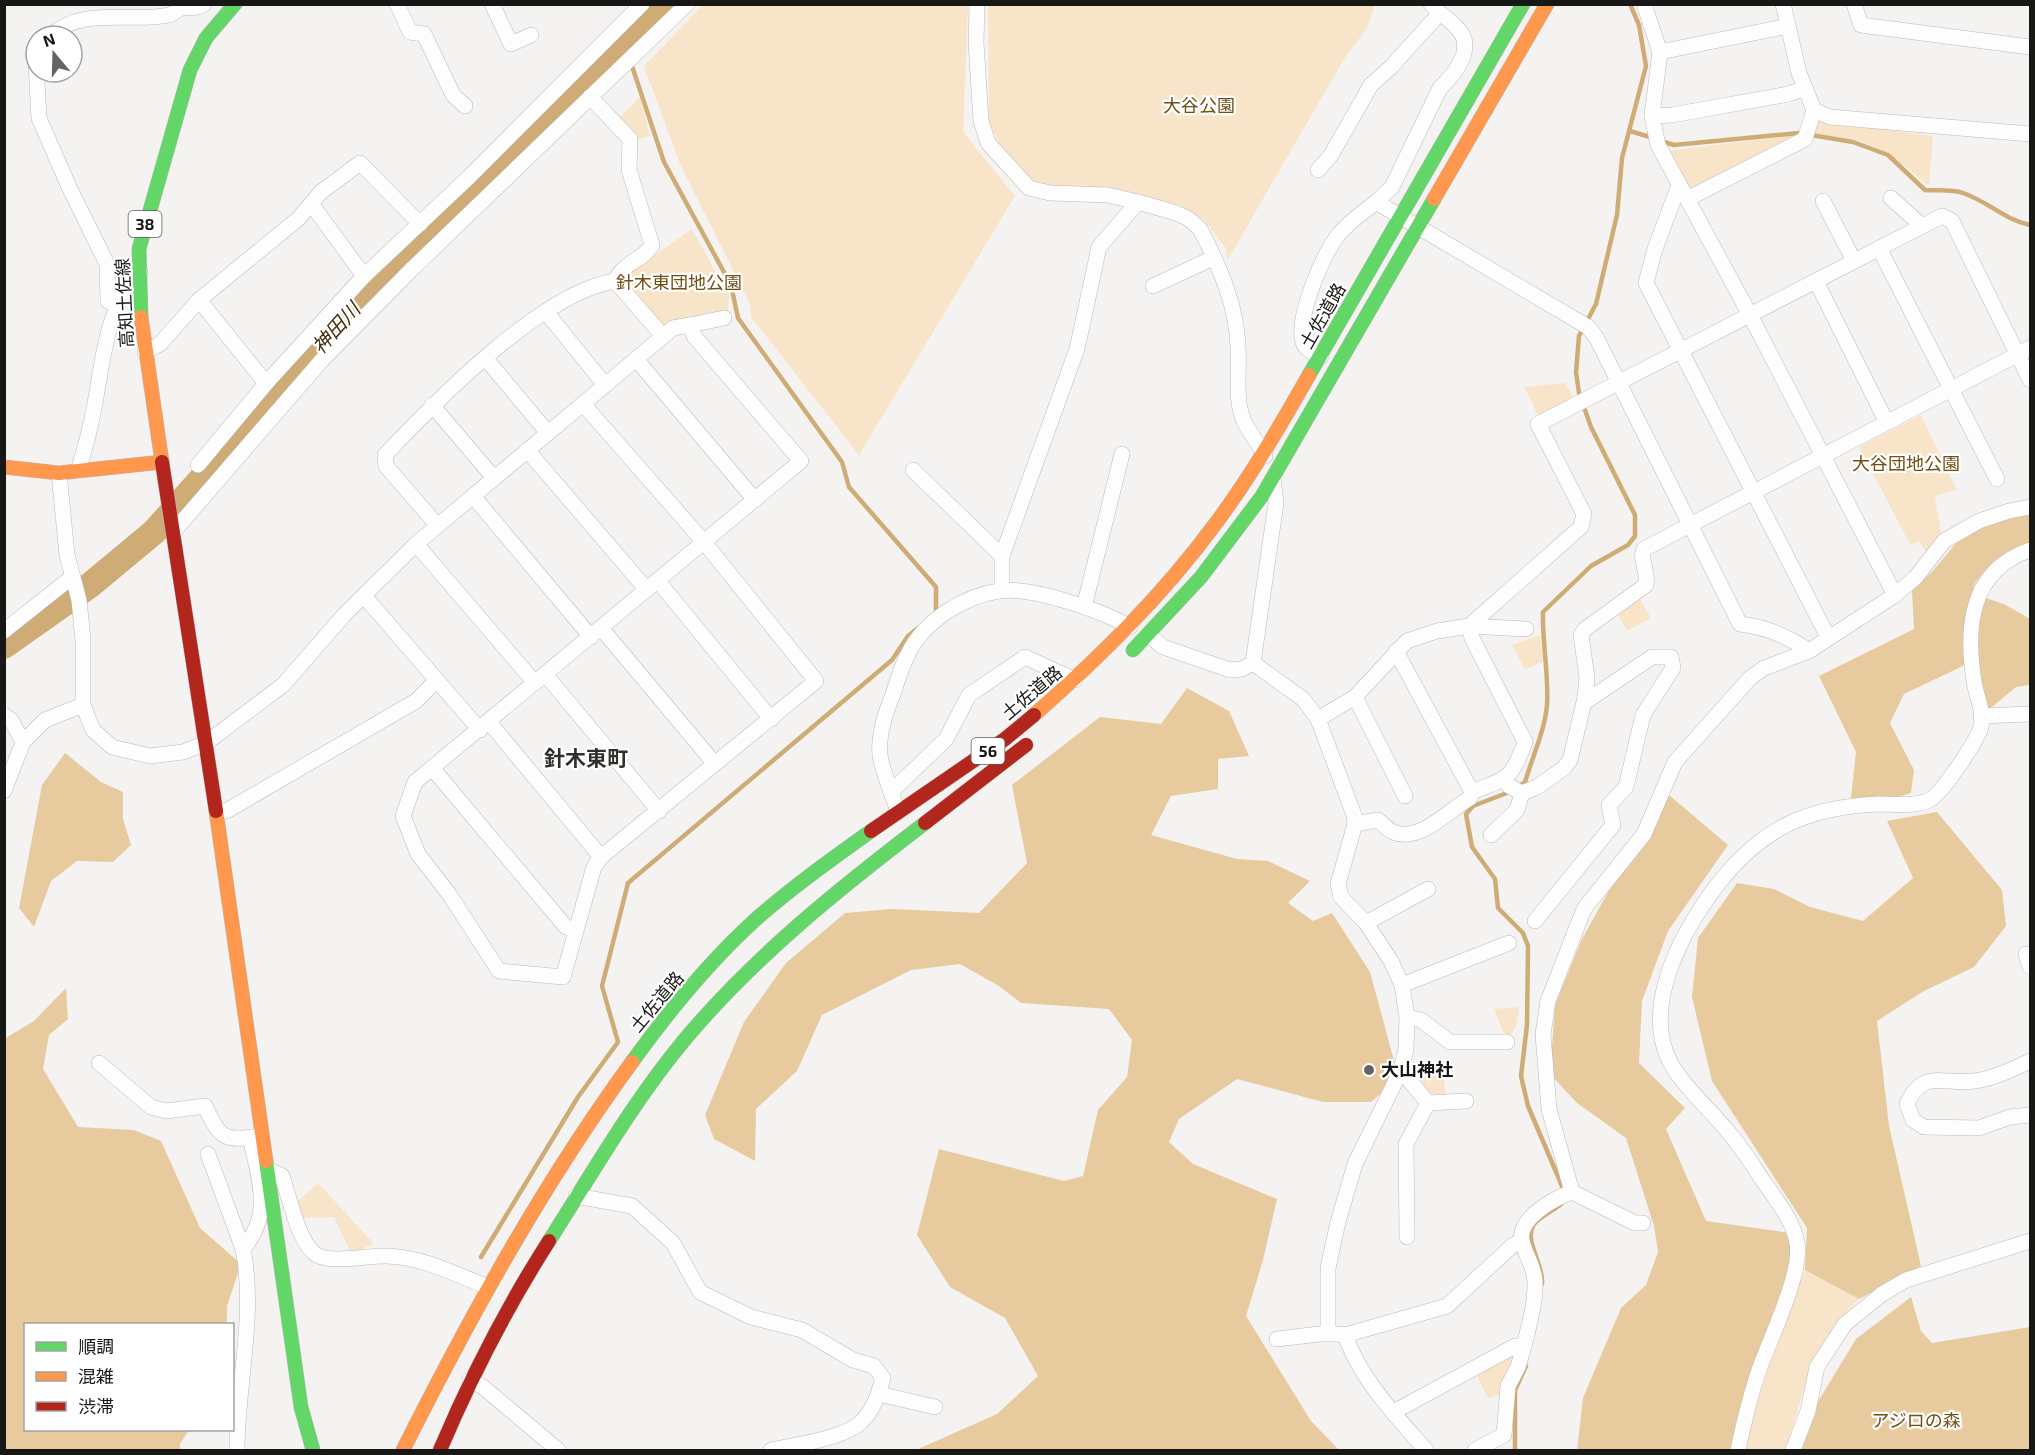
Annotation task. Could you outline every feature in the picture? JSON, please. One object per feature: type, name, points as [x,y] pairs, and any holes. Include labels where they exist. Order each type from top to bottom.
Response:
[{"type":"main road","name":"高知土佐線","points":[[235,4],[206,38],[190,70],[139,249],[139,305],[216,813],[257,1136],[268,1169],[301,1407],[313,1450]]},
{"type":"main road","name":"土佐道路","points":[[403,1450],[488,1287],[602,1102],[657,1026],[745,929],[819,868],[898,811],[1002,742],[1075,680],[1130,627],[1184,567],[1234,500],[1264,453],[1523,4]]},
{"type":"main road","name":"土佐道路","points":[[1125,658],[1149,635],[1198,580],[1273,482],[1295,439],[1547,4]]},
{"type":"main road","points":[[4,467],[58,473],[162,462]]},
{"type":"main road","name":"土佐道路","points":[[440,1450],[470,1380],[514,1296],[632,1110],[686,1038],[761,957],[836,891],[1039,734]]},
{"type":"street","points":[[73,24],[102,16],[169,15],[182,8],[200,7],[204,4]]},
{"type":"street","points":[[397,4],[410,32],[424,34],[453,95],[465,106]]},
{"type":"street","points":[[492,4],[511,44],[531,35]]},
{"type":"street","points":[[198,465],[268,381],[364,276],[420,224],[642,4]]},
{"type":"street","points":[[173,527],[322,360],[411,270],[687,4]]},
{"type":"street","points":[[977,4],[976,43],[981,121],[988,143],[1029,188],[1050,193],[1108,195],[1190,219],[1200,229],[1214,258],[1233,308],[1238,346],[1238,385],[1244,422],[1264,453],[1273,482],[1276,503],[1253,663]]},
{"type":"street","points":[[1644,4],[1660,52],[1652,123],[1658,145],[1750,315],[1895,596]]},
{"type":"street","points":[[1783,4],[1805,88],[1814,110],[1807,134],[1683,192],[1646,277],[1646,283],[1828,637]]},
{"type":"street","points":[[1854,4],[1861,25],[2031,47]]},
{"type":"street","points":[[1318,170],[1331,155],[1371,85],[1391,68],[1435,10],[1457,27],[1465,39],[1466,51],[1451,78],[1440,88],[1392,187],[1340,233],[1319,266],[1308,300],[1303,343],[1308,350],[1321,357]]},
{"type":"street","points":[[1660,52],[1788,26]]},
{"type":"street","points":[[37,84],[39,118],[69,187],[107,264],[108,301],[118,306]]},
{"type":"street","points":[[1652,123],[1672,115],[1789,94],[1805,88]]},
{"type":"street","points":[[590,97],[630,138],[629,170],[652,245],[649,251],[620,268],[615,281]]},
{"type":"street","points":[[1814,110],[1830,117],[2031,134]]},
{"type":"street","points":[[145,352],[160,344],[199,300],[264,250],[312,205],[321,192],[360,163],[420,224]]},
{"type":"street","points":[[1891,198],[1922,226]]},
{"type":"street","points":[[1823,201],[1854,261]]},
{"type":"street","points":[[1002,590],[1002,556],[1077,349],[1099,247],[1138,202]]},
{"type":"street","points":[[1376,202],[1583,324],[1618,382],[1740,624],[1759,627],[1791,638],[1809,651]]},
{"type":"street","points":[[312,205],[364,276]]},
{"type":"street","points":[[1469,626],[1581,527],[1584,514],[1538,424],[1942,216],[1952,221],[2024,351],[2031,380]]},
{"type":"street","points":[[1879,248],[1997,479]]},
{"type":"street","points":[[1153,286],[1214,258]]},
{"type":"street","points":[[78,471],[96,402],[101,362],[118,306],[130,282],[140,272]]},
{"type":"street","points":[[437,525],[386,466],[385,455],[432,405],[532,320],[596,284],[615,281]]},
{"type":"street","points":[[615,281],[663,336]]},
{"type":"street","points":[[1816,281],[1887,421]]},
{"type":"street","points":[[199,300],[261,377],[268,381]]},
{"type":"street","points":[[546,312],[605,385]]},
{"type":"street","points":[[58,473],[85,670],[83,705],[93,730],[112,747],[150,756],[183,752],[206,743],[284,685],[364,596],[416,544],[663,336],[673,328],[724,318]]},
{"type":"street","points":[[583,404],[704,542],[816,681],[601,857],[594,867],[563,977],[499,971],[449,894],[418,854],[403,816],[416,782],[485,726],[540,678],[596,633],[652,585],[704,542],[755,500],[801,461],[694,336],[690,325]]},
{"type":"street","points":[[1472,792],[1537,787],[1564,768],[1570,760],[1585,698],[1587,678],[1581,635],[1585,629],[1646,585],[1647,577],[1642,554],[1644,549],[2024,351]]},
{"type":"street","points":[[486,359],[548,433]]},
{"type":"street","points":[[636,359],[755,500]]},
{"type":"street","points":[[432,405],[494,478]]},
{"type":"street","points":[[527,450],[652,585],[771,719]]},
{"type":"street","points":[[1084,607],[1122,454]]},
{"type":"street","points":[[913,470],[1002,556]]},
{"type":"street","points":[[473,496],[715,764]]},
{"type":"street","points":[[1572,1192],[1549,1109],[1543,1034],[1548,1001],[1584,909],[1644,834],[1675,762],[1750,678],[1764,668],[1809,651],[1895,596],[1916,577],[1944,541],[1979,521],[2009,510],[2031,507]]},
{"type":"street","points":[[416,544],[659,811]]},
{"type":"street","points":[[1738,1450],[1756,1377],[1797,1268],[1798,1246],[1792,1223],[1732,1136],[1684,1082],[1670,1060],[1659,1026],[1660,1000],[1666,980],[1690,929],[1717,886],[1744,854],[1770,832],[1798,818],[1844,806],[1906,804],[1930,800],[1961,762],[1981,728],[1975,686],[1971,618],[1982,586],[2001,565],[2031,550]]},
{"type":"street","points":[[5,630],[75,588]]},
{"type":"street","points":[[898,811],[880,753],[884,718],[908,654],[924,632],[950,611],[978,595],[1002,590],[1040,595],[1084,607],[1130,627]]},
{"type":"street","points":[[364,596],[436,681],[485,726],[601,857]]},
{"type":"street","points":[[1469,626],[1472,638],[1525,742],[1514,772],[1517,810],[1491,835]]},
{"type":"street","points":[[1318,719],[1355,698],[1407,641],[1437,631],[1469,626],[1526,629]]},
{"type":"street","points":[[1149,635],[1163,647],[1230,670],[1242,669],[1253,663]]},
{"type":"street","points":[[1355,824],[1378,820],[1393,832],[1405,834],[1419,831],[1470,798],[1472,792],[1396,651]]},
{"type":"street","points":[[891,792],[946,739],[969,695],[1025,657],[1075,680]]},
{"type":"street","points":[[1535,921],[1613,825],[1609,805],[1626,788],[1643,715],[1673,668],[1671,657],[1652,657],[1588,700],[1585,698]]},
{"type":"street","points":[[1253,663],[1303,699],[1318,719],[1349,800],[1355,824],[1338,884],[1341,897],[1366,923],[1391,961],[1402,985],[1407,1017],[1406,1049],[1401,1070],[1354,1164],[1338,1222],[1328,1268],[1329,1333]]},
{"type":"street","points":[[216,813],[228,810],[416,701],[436,681]]},
{"type":"street","points":[[1355,698],[1405,796]]},
{"type":"street","points":[[4,790],[23,742],[45,720],[83,705]]},
{"type":"street","points":[[1981,716],[2031,714]]},
{"type":"street","points":[[4,715],[11,720],[23,742]]},
{"type":"street","points":[[432,768],[566,927],[575,930]]},
{"type":"street","points":[[1366,923],[1428,889]]},
{"type":"street","points":[[1402,985],[1509,944]]},
{"type":"street","points":[[1407,1017],[1421,1020],[1450,1042],[1507,1042]]},
{"type":"street","points":[[2031,1061],[1975,1081],[1930,1079],[1913,1091],[1907,1104],[1913,1120],[1924,1127],[1979,1128],[2010,1117],[2031,1115]]},
{"type":"street","points":[[99,1064],[151,1107],[166,1111],[205,1106],[217,1132],[228,1139],[257,1136],[262,1194],[261,1216],[254,1236],[243,1249]]},
{"type":"street","points":[[1401,1070],[1428,1103]]},
{"type":"street","points":[[1428,1103],[1466,1101]]},
{"type":"street","points":[[1407,1237],[1406,1144],[1428,1103]]},
{"type":"street","points":[[208,1154],[243,1249],[248,1276],[237,1412],[237,1450]]},
{"type":"street","points":[[268,1169],[282,1176],[303,1238],[314,1253],[325,1258],[386,1256],[413,1258],[488,1287]]},
{"type":"street","points":[[1475,1450],[1504,1435],[1508,1386],[1518,1367],[1524,1346],[1535,1283],[1533,1265],[1522,1241],[1521,1232],[1528,1220],[1560,1196],[1572,1192],[1635,1223],[1643,1223]]},
{"type":"street","points":[[576,1196],[632,1206],[673,1243],[700,1292],[751,1317],[802,1330],[853,1360],[874,1366],[883,1378],[879,1394],[863,1421],[842,1433],[771,1450]]},
{"type":"street","points":[[1277,1339],[1329,1333],[1345,1335],[1446,1306],[1513,1245],[1522,1241]]},
{"type":"street","points":[[1793,1450],[1808,1411],[1817,1367],[1845,1324],[1882,1294],[1906,1280],[2031,1241]]},
{"type":"street","points":[[1345,1335],[1362,1369],[1394,1414],[1426,1450]]},
{"type":"street","points":[[1394,1414],[1399,1409],[1515,1346],[1524,1346]]},
{"type":"street","points":[[470,1380],[483,1387],[558,1450]]},
{"type":"street","points":[[879,1394],[935,1407]]},
{"type":"green space","points":[[703,5],[968,5],[963,132],[1015,196],[859,455],[751,317],[750,304],[680,164],[644,66]]},
{"type":"green space","name":"大谷公園","points":[[988,5],[1375,5],[1367,28],[1344,59],[1227,261],[1226,248],[1204,220],[1182,206],[1107,189],[1048,186],[1031,180],[1000,144],[989,123]]},
{"type":"green space","points":[[640,97],[650,136],[636,140],[619,118]]},
{"type":"green space","points":[[1817,120],[1933,136],[1929,186],[1889,154],[1877,148],[1851,139],[1813,134]]},
{"type":"green space","points":[[1796,135],[1799,138],[1689,191],[1668,151]]},
{"type":"green space","name":"針木東団地公園","points":[[692,229],[729,296],[728,311],[673,321],[662,328],[624,277]]},
{"type":"green space","points":[[1565,383],[1573,397],[1538,416],[1525,387]]},
{"type":"green space","name":"大谷団地公園","points":[[1921,415],[1957,490],[1935,496],[1942,539],[1928,556],[1920,542],[1910,544],[1859,447]]},
{"type":"green space","points":[[2030,511],[2030,544],[1990,568],[1977,580],[1973,588],[1986,598],[2004,604],[2030,619],[2030,685],[2016,687],[1987,711],[1965,665],[1904,694],[1890,723],[1914,770],[1911,793],[1874,801],[1851,798],[1856,752],[1819,676],[1914,629],[1912,590],[1932,572],[1957,542],[1988,524]]},
{"type":"green space","points":[[1639,597],[1651,618],[1627,631],[1617,613]]},
{"type":"green space","points":[[1540,635],[1543,661],[1525,670],[1512,645]]},
{"type":"green space","points":[[1187,688],[1229,711],[1249,756],[1218,759],[1218,789],[1171,796],[1151,835],[1237,859],[1268,861],[1310,881],[1288,903],[1313,921],[1332,913],[1370,972],[1396,1068],[1385,1090],[1371,1102],[1323,1102],[1237,1079],[1179,1119],[1169,1142],[1193,1164],[1277,1199],[1263,1260],[1246,1316],[1311,1421],[1339,1450],[916,1450],[997,1414],[1038,1376],[1005,1318],[950,1287],[917,1235],[939,1149],[1064,1181],[1083,1176],[1098,1110],[1127,1077],[1132,1040],[1109,1009],[1021,1003],[999,986],[960,964],[911,970],[822,1015],[797,1071],[756,1109],[755,1161],[714,1139],[705,1115],[744,1022],[786,963],[845,913],[892,909],[979,913],[1027,863],[1012,785],[1100,717],[1161,724]]},
{"type":"green space","points":[[65,753],[101,782],[123,792],[123,819],[131,845],[113,862],[77,861],[51,881],[34,927],[19,908],[42,785]]},
{"type":"green space","points":[[1669,795],[1728,845],[1668,931],[1642,1001],[1639,1063],[1685,1108],[1666,1129],[1706,1221],[1790,1233],[1792,1266],[1731,1450],[1577,1450],[1583,1398],[1621,1308],[1646,1285],[1658,1252],[1654,1226],[1626,1138],[1577,1103],[1550,1074],[1555,1005],[1582,939],[1611,887]]},
{"type":"green space","points":[[1937,812],[2002,890],[2006,926],[1974,967],[1924,991],[1877,1021],[1889,1126],[1921,1266],[1859,1299],[1805,1270],[1807,1228],[1712,1081],[1692,997],[1698,938],[1737,883],[1774,889],[1810,907],[1863,921],[1913,878],[1887,821]]},
{"type":"green space","points":[[66,988],[68,1019],[49,1035],[43,1069],[78,1127],[134,1130],[161,1141],[200,1228],[241,1264],[227,1306],[227,1323],[24,1323],[24,1431],[188,1431],[180,1444],[180,1450],[5,1450],[4,1039],[34,1021]]},
{"type":"green space","points":[[1519,1007],[1516,1027],[1506,1039],[1494,1009]]},
{"type":"green space","points":[[1413,1070],[1443,1071],[1446,1094],[1429,1094]]},
{"type":"green space","points":[[318,1183],[374,1244],[351,1253],[334,1217],[302,1218],[297,1202]]},
{"type":"green space","points":[[1805,1270],[1859,1299],[1830,1333],[1820,1350],[1805,1386],[1787,1448],[1783,1450],[1743,1450],[1778,1336]]},
{"type":"green space","name":"アジロの森","points":[[1911,1297],[1921,1331],[1932,1343],[2030,1327],[2030,1450],[1801,1450],[1816,1405],[1856,1339]]},
{"type":"green space","points":[[1518,1351],[1501,1394],[1488,1398],[1475,1372]]},
{"type":"waterway","name":"神田川","points":[[4,646],[89,586],[154,532],[367,294],[666,4]]},
{"type":"waterway","points":[[1519,786],[1525,782],[1546,715],[1547,682],[1543,612],[1591,566],[1628,545],[1635,536],[1635,515],[1591,427],[1579,393],[1576,372],[1579,336],[1596,304],[1617,215],[1622,158],[1646,66],[1639,25],[1630,4]]},
{"type":"waterway","points":[[625,45],[664,162],[731,285],[738,318],[842,462],[849,487],[936,587],[936,612]]},
{"type":"waterway","points":[[1630,131],[1653,138]]},
{"type":"waterway","points":[[1661,141],[1674,145],[1799,133],[1853,142],[1888,155],[1925,190],[1963,193],[2012,219],[2030,225]]},
{"type":"waterway","points":[[481,1257],[578,1097],[618,1042],[602,986],[628,883],[892,660],[908,636],[918,628]]},
{"type":"waterway","points":[[1512,791],[1473,806],[1466,814],[1472,847],[1495,879],[1498,908],[1523,933],[1528,946],[1527,1025],[1521,1076],[1528,1106],[1565,1193]]},
{"type":"waterway","points":[[1542,1284],[1540,1268],[1532,1245],[1531,1231],[1537,1221],[1561,1204]]},
{"type":"waterway","points":[[1515,1450],[1515,1390],[1526,1366]]},
{"type":"traffic: fast","points":[[141,317],[139,249],[190,70],[206,38],[235,4]]},
{"type":"traffic: fast","points":[[1309,375],[1523,4]]},
{"type":"traffic: fast","points":[[1133,650],[1201,577],[1262,496],[1434,199]]},
{"type":"traffic: fast","points":[[549,1241],[614,1137],[686,1038],[741,979],[800,924],[925,823]]},
{"type":"traffic: fast","points":[[632,1062],[690,988],[738,936],[812,874],[871,831]]},
{"type":"traffic: fast","points":[[266,1161],[301,1407],[313,1450]]},
{"type":"traffic: slow","points":[[1434,199],[1547,4]]},
{"type":"traffic: slow","points":[[4,467],[59,473],[162,462],[141,317]]},
{"type":"traffic: slow","points":[[1034,715],[1130,624],[1196,550],[1253,469],[1309,375]]},
{"type":"traffic: slow","points":[[216,811],[266,1161]]},
{"type":"traffic: slow","points":[[403,1450],[482,1300],[538,1203],[599,1108],[632,1062]]},
{"type":"traffic: jam","points":[[162,462],[216,811]]},
{"type":"traffic: jam","points":[[871,831],[1005,739],[1034,715]]},
{"type":"traffic: jam","points":[[925,823],[1026,745]]},
{"type":"traffic: jam","points":[[440,1450],[490,1343],[549,1241]]},
{"type":"place","name":"大山神社","points":[[1369,1070]]},
{"type":"district","name":"針木東町","points":[[586,759]]}]
